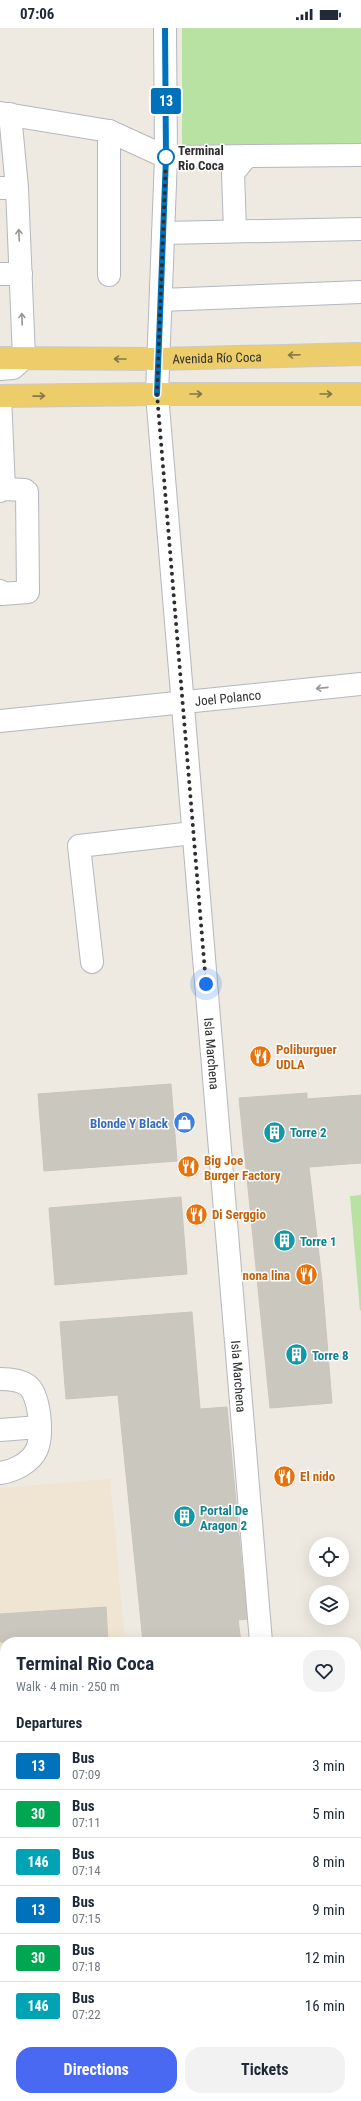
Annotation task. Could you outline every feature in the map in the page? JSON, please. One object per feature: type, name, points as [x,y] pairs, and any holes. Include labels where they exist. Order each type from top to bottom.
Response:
[{"type":"main road","name":"Avenida Río Coca","points":[[0,358],[159,359],[361,354]]},
{"type":"main road","points":[[0,396],[361,394]]},
{"type":"street","name":"Isla Marchena","points":[[165,28],[166,157],[157,394],[261,1637]]},
{"type":"street","points":[[0,369],[13,368],[24,358],[10,274],[5,114],[109,131],[166,157],[361,155]]},
{"type":"street","points":[[109,131],[109,275]]},
{"type":"street","points":[[235,231],[233,173],[247,156]]},
{"type":"street","points":[[163,233],[361,229]]},
{"type":"street","points":[[161,300],[361,292]]},
{"type":"street","points":[[0,396],[2,490],[25,490],[27,492],[28,592],[26,594],[2,594],[0,591]]},
{"type":"street","name":"Joel Polanco","points":[[0,721],[361,684]]},
{"type":"street","points":[[92,962],[79,846],[193,833]]},
{"type":"street","points":[[0,1380],[21,1382],[28,1385],[34,1395],[38,1407],[40,1427],[37,1449],[32,1456],[16,1469],[0,1473]]},
{"type":"street","points":[[0,1430],[40,1427]]},
{"type":"shaded area","points":[[110,1479],[125,1637],[0,1637],[0,1488]]},
{"type":"green space","points":[[182,28],[361,28],[361,144],[182,145]]},
{"type":"green space","points":[[361,1195],[361,1310],[360,1311],[350,1196]]},
{"type":"building","points":[[171,1084],[177,1161],[44,1171],[38,1094]]},
{"type":"building","points":[[307,1093],[307,1099],[361,1095],[361,1163],[309,1167],[322,1281],[332,1403],[270,1408],[239,1098]]},
{"type":"building","points":[[181,1197],[187,1274],[55,1285],[49,1208]]},
{"type":"building","name":"Portal De Aragon 2","points":[[192,1312],[200,1409],[227,1407],[247,1619],[238,1620],[240,1637],[142,1637],[118,1395],[66,1399],[60,1322]]},
{"type":"building","points":[[106,1607],[108,1637],[0,1637],[0,1614]]},
{"type":"bus line","name":"13","points":[[157,394],[166,157],[165,28]]},
{"type":"place","name":"Terminal Rio Coca","points":[[166,157]]},
{"type":"place","name":"Poliburguer UDLA","points":[[260,1056]]},
{"type":"place","name":"Blonde Y Black","points":[[184,1123]]},
{"type":"place","name":"Torre 2","points":[[275,1132]]},
{"type":"place","name":"Big Joe Burger Factory","points":[[189,1167]]},
{"type":"place","name":"Di Serggio","points":[[197,1214]]},
{"type":"place","name":"Torre 1","points":[[285,1241]]},
{"type":"place","name":"nona lina","points":[[306,1275]]},
{"type":"place","name":"Torre 8","points":[[296,1355]]},
{"type":"place","name":"El nido","points":[[285,1476]]},
{"type":"place","name":"Portal De Aragon 2","points":[[185,1517]]},
{"type":"route","points":[[166,157],[157,394],[206,984]]}]
